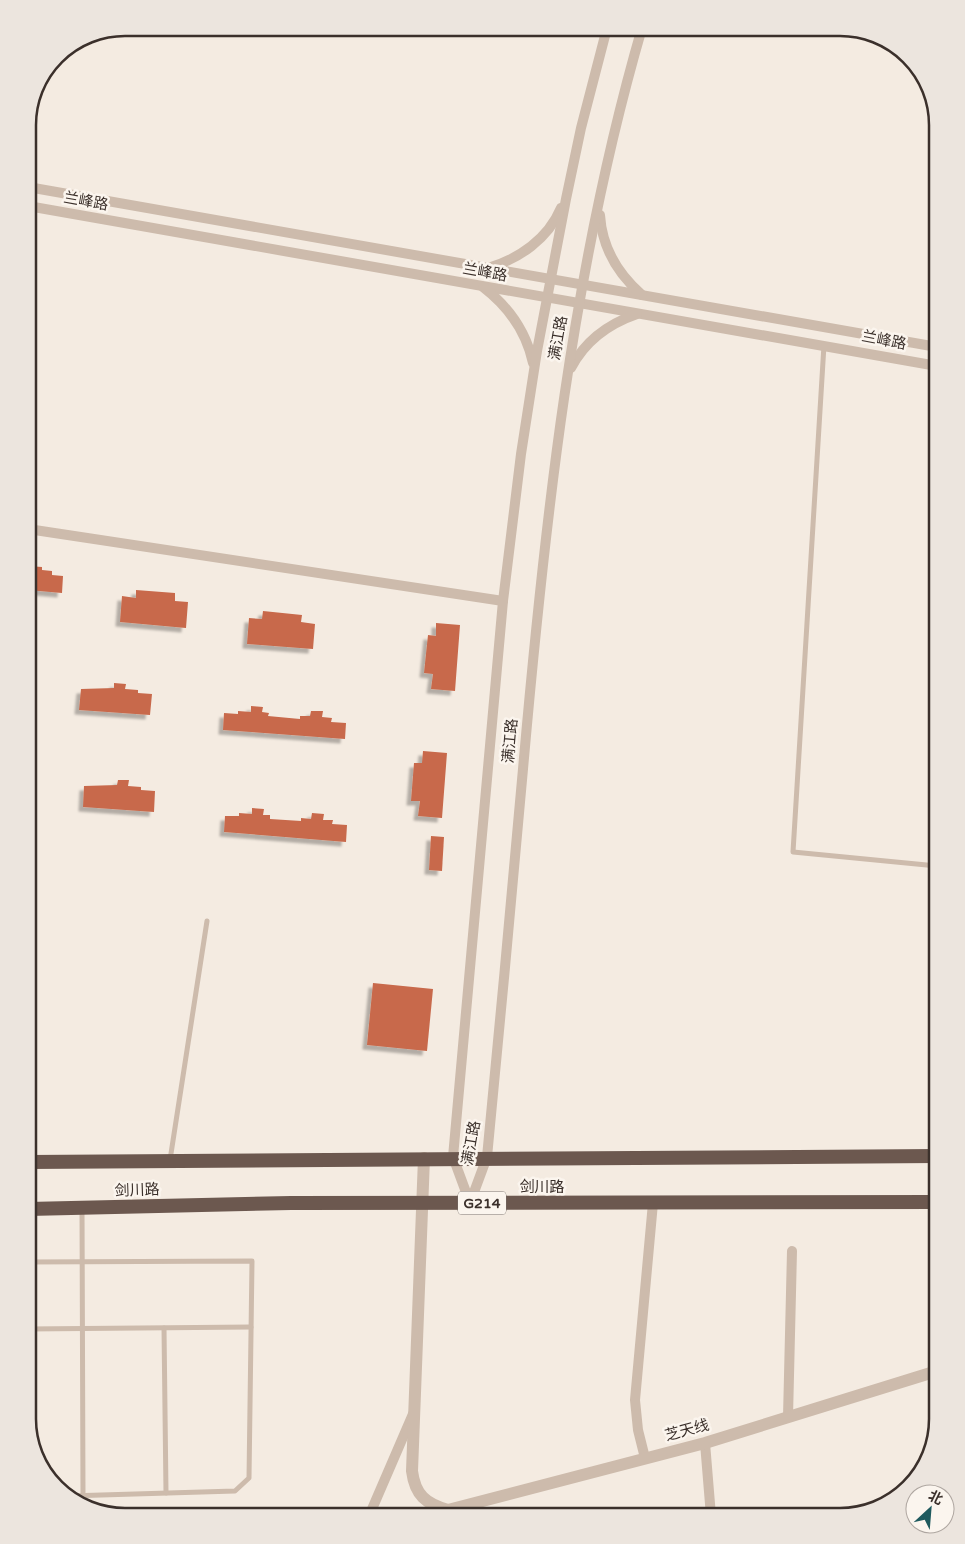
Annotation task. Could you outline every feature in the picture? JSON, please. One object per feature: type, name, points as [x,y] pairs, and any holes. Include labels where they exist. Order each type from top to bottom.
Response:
[{"type":"highway","name":"剑川路","points":[[36,1162],[487,1157],[929,1156]]},
{"type":"highway","name":"剑川路","points":[[36,1209],[421,1203],[929,1202]]},
{"type":"street","name":"满江路","points":[[470,1203],[453,1158],[503,601],[534,367],[568,186],[605,36]]},
{"type":"street","name":"满江路","points":[[470,1203],[487,1157],[538,601],[554,459],[583,285],[601,196],[623,95],[640,36]]},
{"type":"street","points":[[486,268],[522,253],[543,235],[559,212],[568,186]]},
{"type":"street","name":"兰峰路","points":[[36,187],[550,280],[929,345]]},
{"type":"street","points":[[601,196],[601,222],[607,247],[618,270],[643,295]]},
{"type":"street","name":"兰峰路","points":[[36,207],[580,304],[824,344],[929,364]]},
{"type":"street","points":[[482,286],[502,304],[519,325],[531,352],[534,367]]},
{"type":"street","points":[[567,376],[574,362],[592,340],[613,324],[638,314]]},
{"type":"street","points":[[36,530],[503,601]]},
{"type":"street","points":[[424,1158],[412,1471],[415,1488],[424,1500],[439,1508]]},
{"type":"street","points":[[644,1458],[638,1430],[635,1400],[653,1203]]},
{"type":"street","points":[[788,1417],[792,1251]]},
{"type":"street","name":"芝天线","points":[[466,1508],[704,1443],[929,1374]]},
{"type":"street","points":[[373,1508],[414,1412]]},
{"type":"street","points":[[704,1443],[710,1508]]},
{"type":"lane","points":[[824,344],[793,852],[929,865]]},
{"type":"lane","points":[[170,1160],[207,921]]},
{"type":"lane","points":[[36,1262],[82,1262],[252,1261],[249,1478],[235,1491],[83,1496],[83,1328],[82,1262],[82,1208]]},
{"type":"lane","points":[[36,1329],[251,1327]]},
{"type":"lane","points":[[164,1328],[166,1493]]},
{"type":"building","points":[[36,567],[42,567],[42,570],[52,571],[52,575],[63,576],[62,593],[36,591]]},
{"type":"building","points":[[136,590],[175,593],[175,601],[188,602],[186,628],[120,622],[122,596],[136,598]]},
{"type":"building","points":[[263,611],[302,615],[301,622],[315,624],[313,649],[247,644],[249,618],[262,619]]},
{"type":"building","points":[[436,623],[460,625],[455,691],[431,689],[433,674],[424,673],[428,635],[436,636]]},
{"type":"building","points":[[114,683],[126,684],[125,689],[138,690],[138,693],[152,694],[150,715],[79,710],[81,689],[114,688]]},
{"type":"building","points":[[251,706],[263,707],[262,712],[269,713],[268,716],[300,719],[300,716],[310,716],[311,711],[323,711],[322,717],[332,718],[331,722],[346,723],[345,739],[223,730],[224,713],[238,714],[238,711],[251,712]]},
{"type":"building","points":[[423,751],[447,753],[442,818],[418,816],[420,801],[411,801],[414,763],[422,763]]},
{"type":"building","points":[[118,780],[129,780],[128,786],[141,787],[141,790],[155,791],[154,812],[83,807],[84,786],[117,785]]},
{"type":"building","points":[[252,808],[264,809],[263,815],[270,815],[270,819],[301,821],[301,818],[311,819],[312,813],[324,814],[323,820],[333,820],[332,824],[347,825],[346,842],[224,832],[225,816],[239,816],[239,813],[252,814]]},
{"type":"building","points":[[431,836],[444,837],[442,871],[429,870]]},
{"type":"building","points":[[373,983],[433,989],[427,1051],[367,1045]]}]
